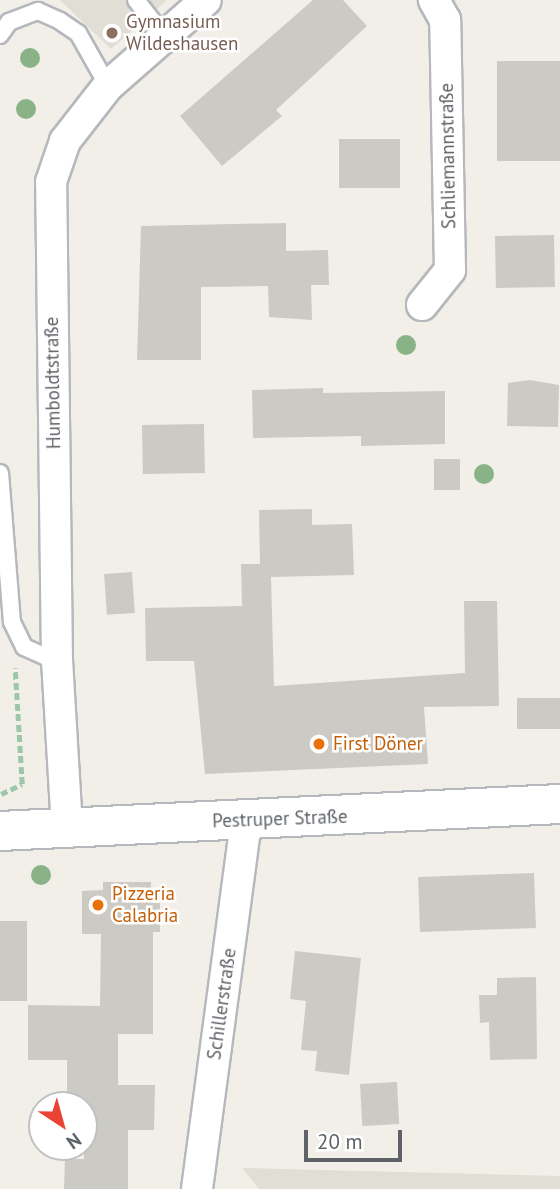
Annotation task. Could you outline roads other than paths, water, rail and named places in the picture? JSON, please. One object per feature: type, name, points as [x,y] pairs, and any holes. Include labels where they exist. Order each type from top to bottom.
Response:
[{"type":"street","name":"Humboldtstraße","points":[[67,828],[57,662],[51,182],[65,141],[108,86],[206,0]]},
{"type":"street","name":"Schliemannstraße","points":[[422,305],[450,270],[445,20],[434,0]]},
{"type":"street","name":"Pestruper Straße","points":[[0,831],[560,804]]},
{"type":"street","name":"Schillerstraße","points":[[197,1189],[246,820]]},
{"type":"lane","points":[[136,0],[165,37]]},
{"type":"lane","points":[[0,35],[9,22],[38,12],[60,21],[78,33],[108,86]]},
{"type":"lane","points":[[0,474],[12,622],[24,647],[57,662]]},
{"type":"place","name":"Gymnasium Wildeshausen","points":[[112,33]]},
{"type":"place","name":"First Döner","points":[[319,744]]},
{"type":"place","name":"Pizzeria Calabria","points":[[98,905]]}]
